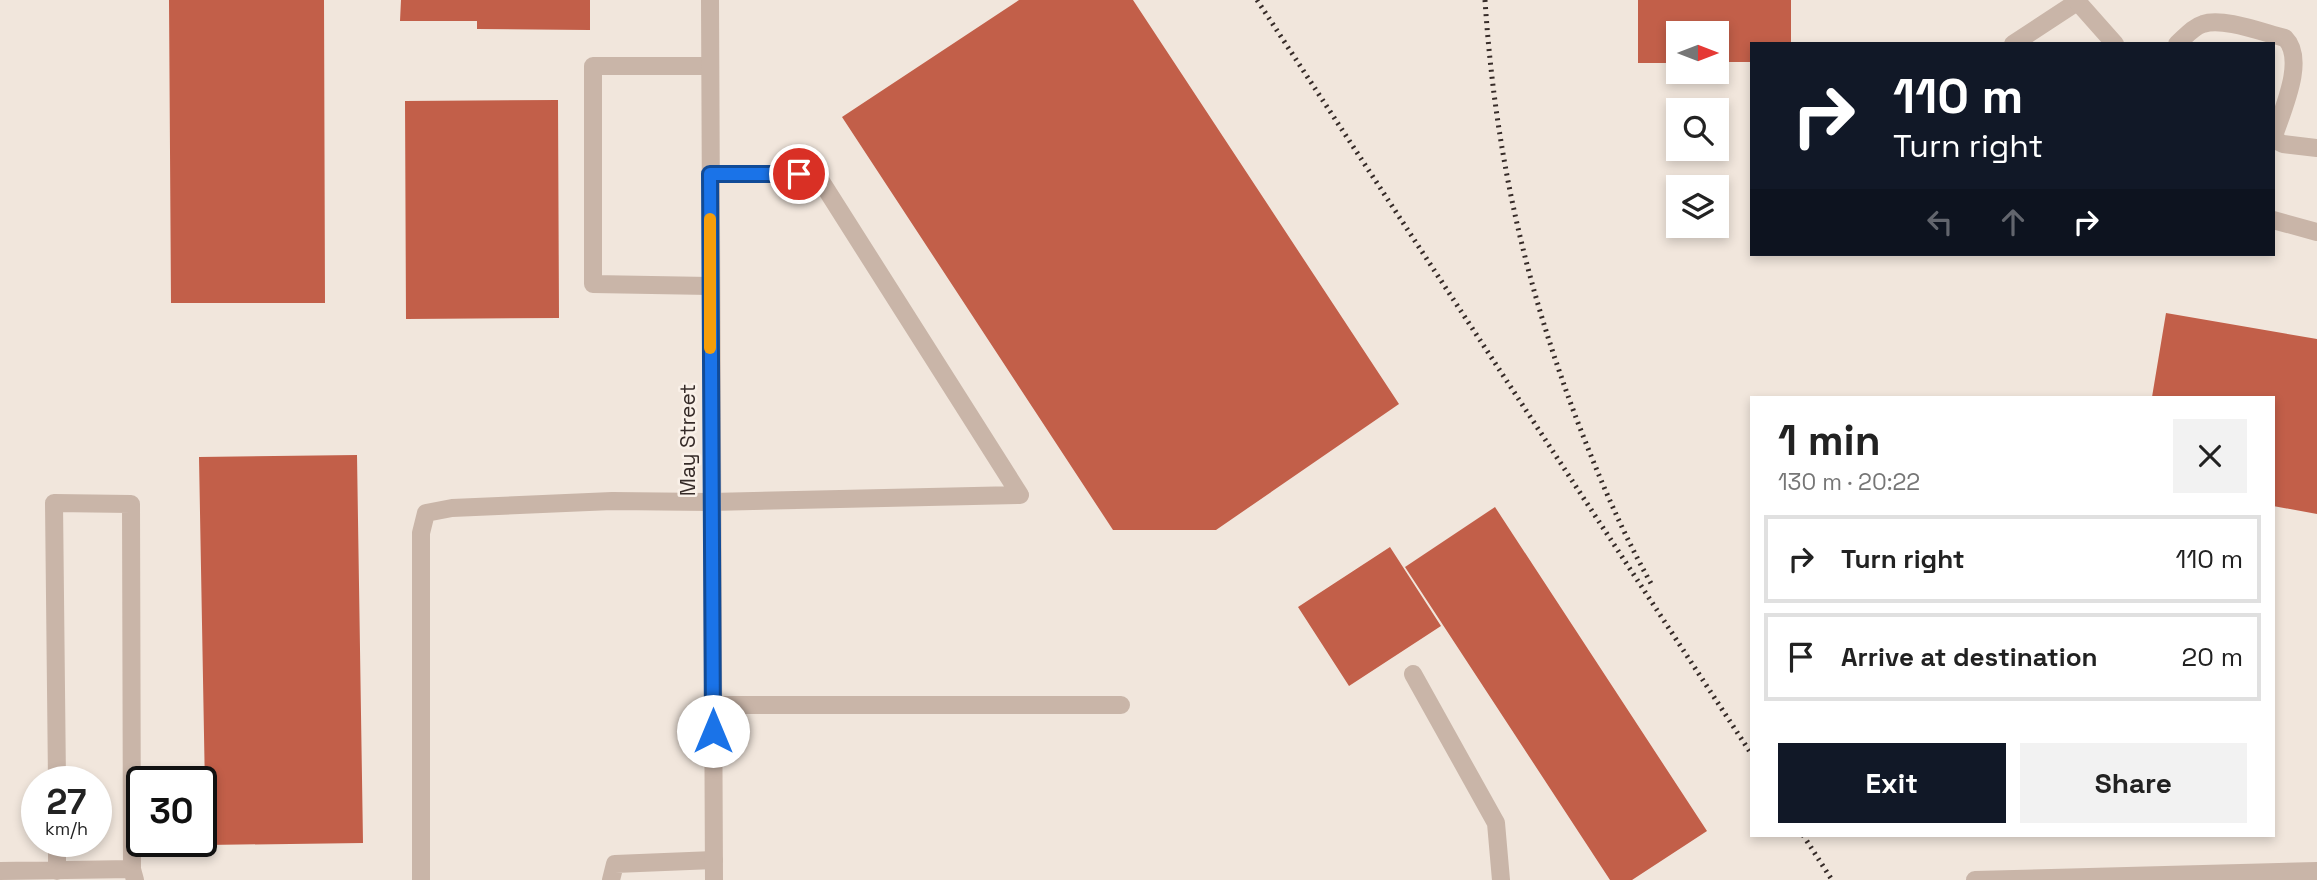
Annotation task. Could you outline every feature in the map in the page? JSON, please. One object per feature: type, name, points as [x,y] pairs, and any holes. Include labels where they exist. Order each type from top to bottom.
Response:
[{"type":"street","name":"May Street","points":[[710,0],[714,880]]},
{"type":"street","points":[[2016,42],[2077,1],[2113,42]]},
{"type":"street","points":[[2179,42],[2206,22],[2225,23],[2285,38],[2291,44],[2295,71],[2275,133]]},
{"type":"street","points":[[710,66],[593,66],[593,284],[710,286]]},
{"type":"street","points":[[2275,140],[2283,144],[2317,148]]},
{"type":"street","points":[[421,880],[421,533],[426,513],[452,508],[612,501],[712,502],[1020,495],[819,178],[799,174],[710,174]]},
{"type":"street","points":[[2275,221],[2317,232]]},
{"type":"street","points":[[0,871],[22,876],[57,871],[134,874],[131,504],[54,503],[57,766]]},
{"type":"street","points":[[1413,674],[1496,823],[1501,880]]},
{"type":"street","points":[[713,705],[1121,705]]},
{"type":"street","points":[[57,857],[57,871]]},
{"type":"street","points":[[611,880],[615,864],[714,860]]},
{"type":"street","points":[[1975,880],[2317,871]]},
{"type":"building","points":[[169,0],[324,0],[325,303],[171,303]]},
{"type":"building","points":[[401,0],[590,0],[590,30],[477,29],[477,21],[400,21]]},
{"type":"building","points":[[1019,0],[1133,0],[1399,404],[1216,530],[1113,530],[842,117]]},
{"type":"building","points":[[1638,0],[1791,0],[1791,42],[1750,42],[1750,62],[1729,62],[1729,21],[1666,21],[1666,63],[1638,63]]},
{"type":"building","points":[[558,100],[559,318],[406,319],[405,101]]},
{"type":"building","points":[[2166,313],[2317,339],[2317,514],[2275,506],[2275,396],[2152,396]]},
{"type":"building","points":[[357,455],[363,843],[217,845],[217,766],[205,766],[199,457]]},
{"type":"building","points":[[1495,507],[1707,831],[1632,880],[1610,880],[1405,567]]},
{"type":"building","points":[[1390,547],[1441,626],[1349,686],[1298,607]]},
{"type":"railway","points":[[1257,0],[1750,752]]},
{"type":"railway","points":[[1485,0],[1496,111],[1528,270],[1580,428],[1623,529],[1653,587]]},
{"type":"railway","points":[[1804,837],[1832,880]]},
{"type":"slow traffic","points":[[710,219],[710,348]]},
{"type":"route","points":[[713,731],[710,174],[799,174]]}]
